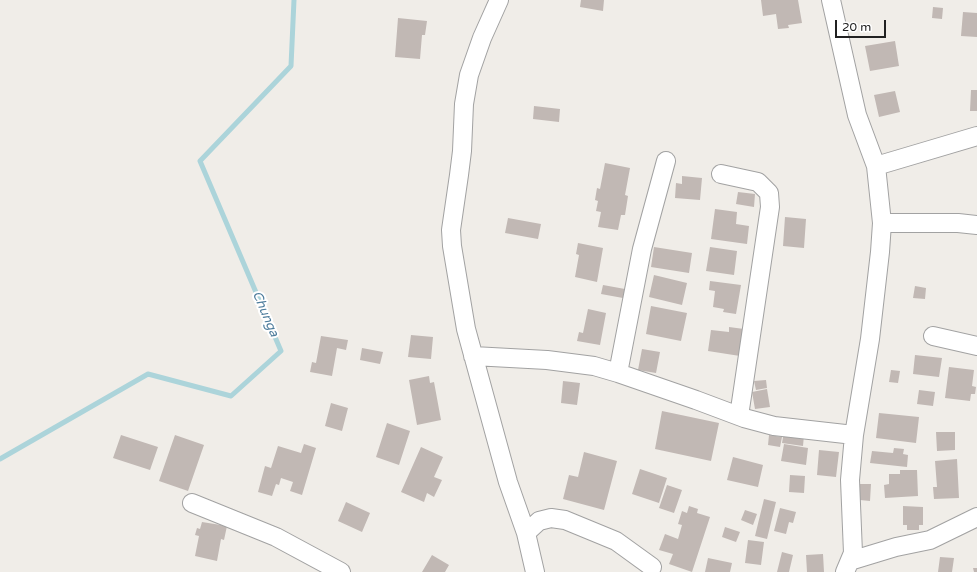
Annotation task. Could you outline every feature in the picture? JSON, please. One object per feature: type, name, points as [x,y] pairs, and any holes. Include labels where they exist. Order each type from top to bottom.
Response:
[{"type":"street","points":[[499,0],[482,38],[469,75],[464,104],[460,169],[451,230],[452,246],[466,329],[508,482],[526,533],[535,572]]},
{"type":"street","points":[[831,0],[857,116],[876,166],[882,223],[870,339],[854,435],[850,480],[853,553],[848,566]]},
{"type":"street","points":[[876,166],[977,136]]},
{"type":"street","points":[[618,373],[642,249],[666,161]]},
{"type":"street","points":[[721,174],[758,182],[768,193],[770,207],[738,416]]},
{"type":"street","points":[[882,223],[958,223],[977,225]]},
{"type":"street","points":[[932,336],[977,346]]},
{"type":"street","points":[[474,356],[547,360],[594,366],[696,400],[738,416],[774,426],[854,435]]},
{"type":"street","points":[[192,503],[276,537],[341,572]]},
{"type":"street","points":[[526,533],[539,521],[551,518],[565,520],[616,541],[652,567]]},
{"type":"street","points":[[848,566],[896,548],[930,540],[977,518]]},
{"type":"building","points":[[581,0],[604,0],[603,11],[580,7]]},
{"type":"building","points":[[761,0],[798,0],[802,23],[788,25],[789,28],[778,29],[776,14],[763,16]]},
{"type":"building","points":[[933,7],[943,8],[942,19],[932,18]]},
{"type":"building","points":[[963,12],[977,13],[977,37],[961,36]]},
{"type":"building","points":[[398,18],[427,21],[425,35],[422,35],[420,59],[395,57]]},
{"type":"building","points":[[895,41],[899,66],[870,71],[865,46]]},
{"type":"building","points":[[971,90],[977,90],[977,111],[970,111]]},
{"type":"building","points":[[895,91],[900,112],[879,117],[874,95]]},
{"type":"building","points":[[534,106],[560,109],[559,122],[533,119]]},
{"type":"building","points":[[605,163],[630,168],[625,195],[628,196],[625,215],[621,215],[618,230],[598,227],[601,212],[596,211],[598,201],[595,200],[597,188],[600,189]]},
{"type":"building","points":[[682,176],[702,178],[700,200],[675,198],[676,183],[682,184]]},
{"type":"building","points":[[738,192],[755,194],[754,207],[736,204]]},
{"type":"building","points":[[715,209],[737,212],[736,224],[749,226],[747,244],[711,239]]},
{"type":"building","points":[[785,217],[806,219],[804,248],[783,246]]},
{"type":"building","points":[[508,218],[541,224],[538,239],[505,233]]},
{"type":"building","points":[[578,243],[603,248],[597,282],[575,277],[579,255],[576,254]]},
{"type":"building","points":[[654,247],[692,253],[689,273],[651,267]]},
{"type":"building","points":[[710,247],[737,251],[734,275],[706,271]]},
{"type":"building","points":[[654,275],[687,283],[682,305],[649,297]]},
{"type":"building","points":[[710,281],[741,285],[736,314],[723,312],[724,309],[713,307],[715,291],[709,290]]},
{"type":"building","points":[[603,285],[625,289],[623,298],[601,294]]},
{"type":"building","points":[[915,286],[926,288],[925,299],[913,298]]},
{"type":"building","points":[[651,306],[687,313],[681,341],[646,334]]},
{"type":"building","points":[[588,309],[606,313],[600,345],[577,341],[579,332],[583,333]]},
{"type":"building","points":[[729,327],[744,329],[740,356],[708,351],[711,330],[729,332]]},
{"type":"building","points":[[411,335],[433,337],[431,359],[408,357]]},
{"type":"building","points":[[321,336],[348,340],[346,350],[337,348],[332,376],[310,372],[312,362],[316,363]]},
{"type":"building","points":[[362,348],[383,352],[380,364],[360,360]]},
{"type":"building","points":[[642,349],[660,352],[656,373],[638,370]]},
{"type":"building","points":[[915,355],[942,358],[939,377],[913,374]]},
{"type":"building","points":[[949,367],[974,370],[972,386],[976,387],[975,394],[971,394],[970,401],[945,398]]},
{"type":"building","points":[[891,370],[900,371],[898,383],[889,382]]},
{"type":"building","points":[[429,376],[430,383],[434,382],[441,420],[417,425],[409,380]]},
{"type":"building","points":[[766,380],[767,388],[756,390],[754,381]]},
{"type":"building","points":[[563,381],[580,383],[577,405],[561,403]]},
{"type":"building","points":[[767,389],[770,407],[755,409],[752,392]]},
{"type":"building","points":[[919,390],[935,392],[933,406],[917,404]]},
{"type":"building","points":[[331,403],[348,408],[342,431],[325,426]]},
{"type":"building","points":[[662,411],[719,423],[711,461],[655,449]]},
{"type":"building","points":[[879,413],[919,417],[916,443],[876,438]]},
{"type":"building","points":[[387,423],[410,431],[399,465],[376,457]]},
{"type":"building","points":[[784,432],[804,435],[803,446],[782,443]]},
{"type":"building","points":[[936,432],[955,432],[955,450],[937,451]]},
{"type":"building","points":[[121,435],[158,447],[150,470],[113,458]]},
{"type":"building","points":[[175,435],[204,445],[188,491],[159,481]]},
{"type":"building","points":[[769,435],[782,437],[780,447],[768,445]]},
{"type":"building","points":[[304,444],[316,448],[302,495],[290,491],[293,482],[281,478],[279,485],[276,484],[272,496],[258,492],[265,466],[271,468],[278,446],[301,453]]},
{"type":"building","points":[[784,444],[808,448],[806,465],[781,461]]},
{"type":"building","points":[[421,447],[443,457],[434,477],[442,480],[434,497],[427,493],[424,502],[401,492]]},
{"type":"building","points":[[894,448],[904,449],[903,454],[908,455],[907,467],[870,463],[872,451],[893,453]]},
{"type":"building","points":[[819,450],[839,452],[836,477],[817,475]]},
{"type":"building","points":[[584,452],[617,461],[604,510],[563,499],[569,475],[578,477]]},
{"type":"building","points":[[733,457],[763,465],[758,487],[727,480]]},
{"type":"building","points":[[957,459],[959,498],[934,499],[933,487],[937,487],[935,461]]},
{"type":"building","points":[[640,469],[667,478],[659,503],[632,494]]},
{"type":"building","points":[[900,470],[917,470],[918,496],[885,498],[884,485],[889,484],[889,474],[900,474]]},
{"type":"building","points":[[790,475],[805,476],[804,493],[789,492]]},
{"type":"building","points":[[860,484],[871,484],[870,501],[860,500]]},
{"type":"building","points":[[667,485],[682,490],[674,513],[659,508]]},
{"type":"building","points":[[764,499],[776,502],[767,539],[755,536]]},
{"type":"building","points":[[346,502],[370,513],[362,532],[338,521]]},
{"type":"building","points":[[689,506],[698,509],[697,513],[710,517],[692,572],[669,564],[673,554],[659,550],[665,534],[678,539],[682,525],[678,524],[682,511],[687,513]]},
{"type":"building","points":[[903,506],[923,507],[923,525],[919,525],[919,530],[907,530],[907,525],[903,525]]},
{"type":"building","points":[[780,508],[796,512],[793,523],[789,522],[786,534],[774,531]]},
{"type":"building","points":[[745,510],[757,514],[753,525],[741,520]]},
{"type":"building","points":[[202,522],[227,526],[224,540],[221,539],[217,561],[195,556],[199,536],[195,535],[197,528],[200,529]]},
{"type":"building","points":[[725,527],[740,532],[736,542],[722,537]]},
{"type":"building","points":[[748,540],[764,542],[761,565],[745,563]]},
{"type":"building","points":[[782,552],[793,555],[789,572],[777,572]]},
{"type":"building","points":[[823,554],[824,572],[807,572],[806,555]]},
{"type":"building","points":[[432,555],[449,565],[445,572],[422,572]]},
{"type":"building","points":[[940,557],[954,558],[952,572],[938,572]]},
{"type":"building","points":[[708,558],[732,563],[730,572],[705,572]]},
{"type":"building","points":[[973,568],[977,568],[977,572],[974,572]]},
{"type":"waterway","name":"Chunga","points":[[0,459],[148,374],[231,396],[281,351],[200,161],[291,66],[294,0]]}]
